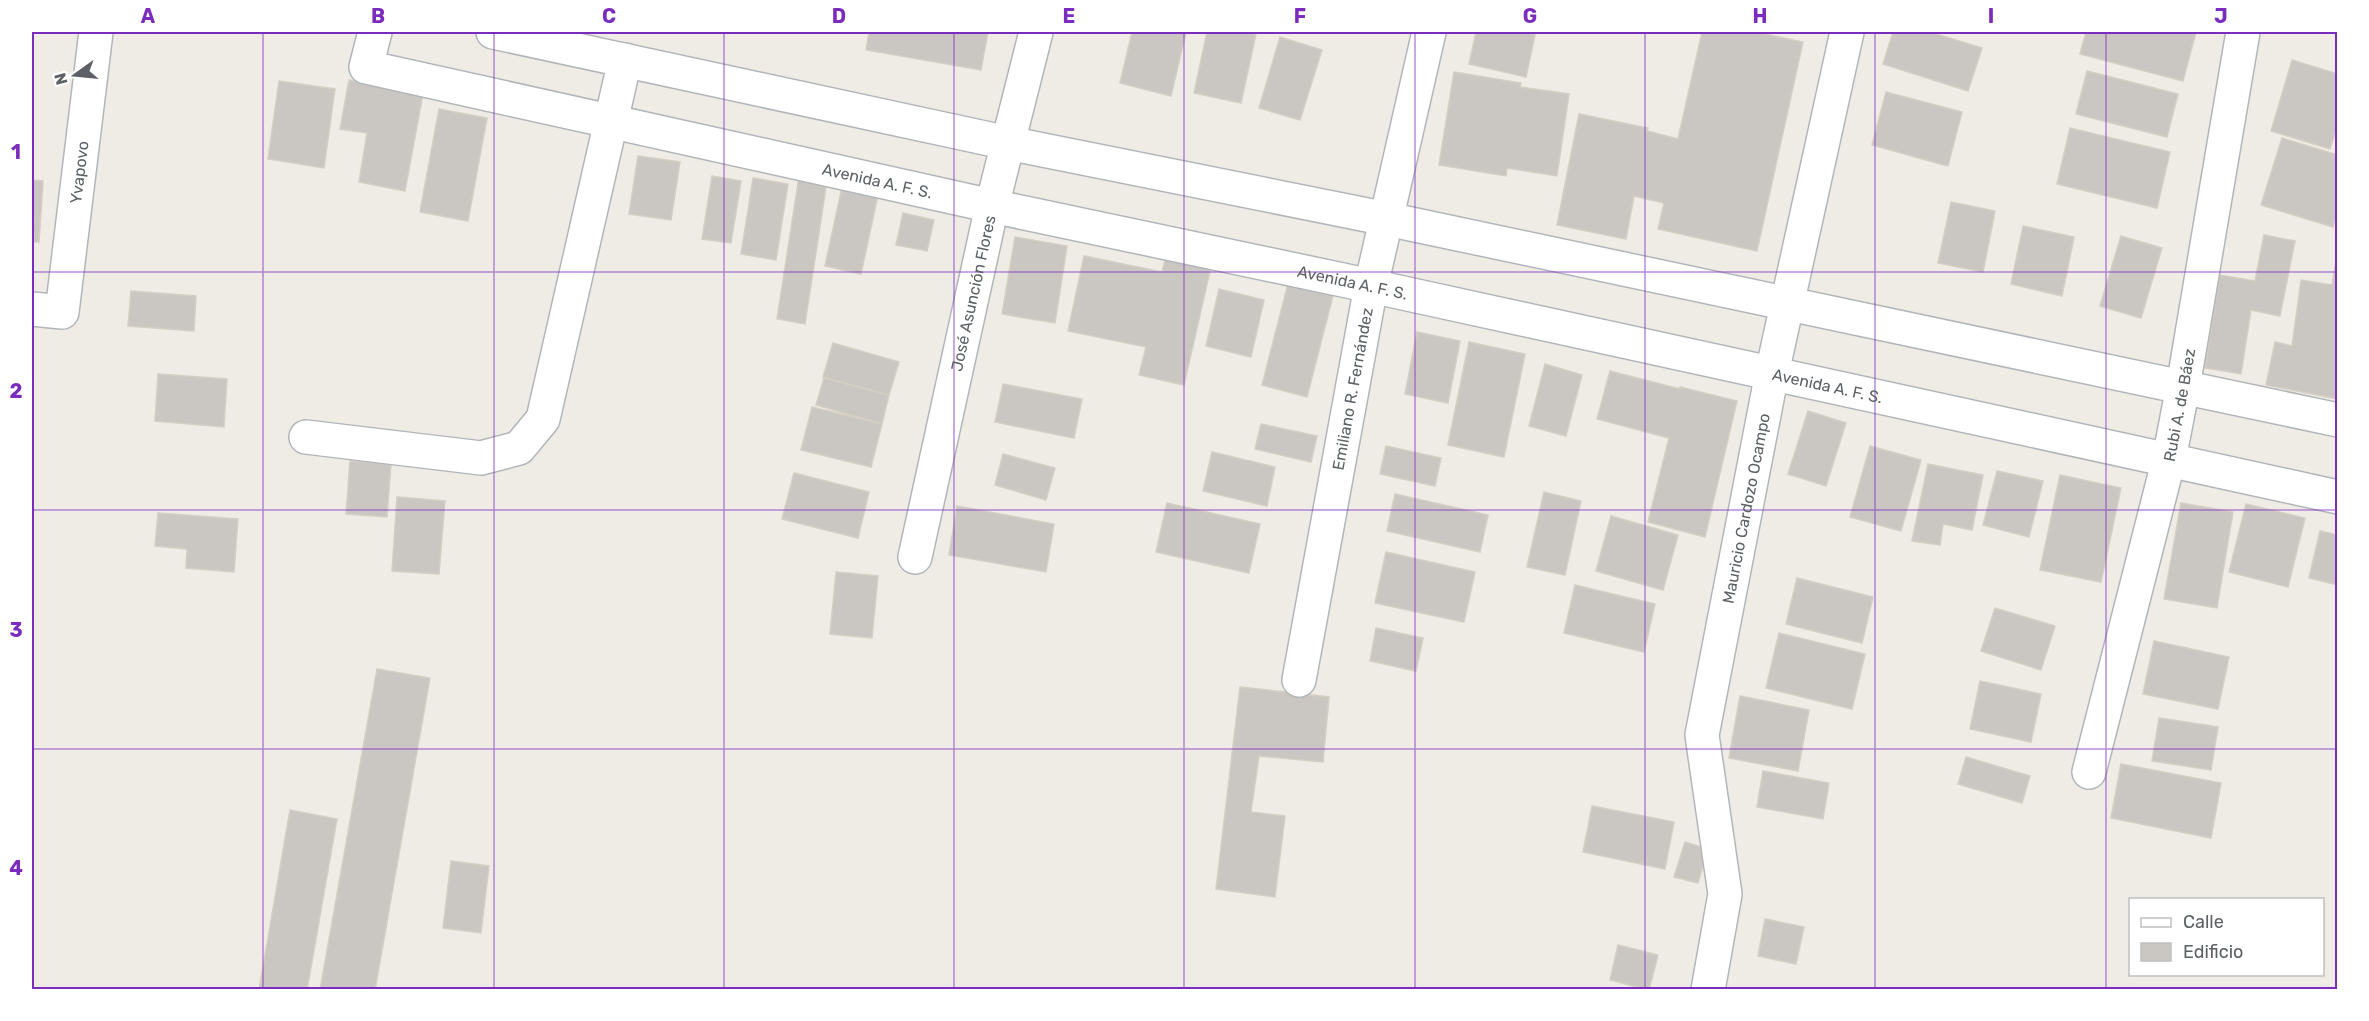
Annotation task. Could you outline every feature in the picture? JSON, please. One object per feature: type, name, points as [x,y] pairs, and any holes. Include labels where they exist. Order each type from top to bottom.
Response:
[{"type":"street","name":"Yvapovo","points":[[47,310],[96,32]]},
{"type":"street","name":"Avenida A. F. S.","points":[[375,32],[366,67],[992,206],[1371,286],[2337,497]]},
{"type":"street","points":[[493,32],[1008,143],[1387,219],[2337,420]]},
{"type":"street","name":"José Asunción Flores","points":[[915,557],[992,206],[1036,32]]},
{"type":"street","name":"Emiliano R. Fernández","points":[[1299,680],[1371,286],[1429,32]]},
{"type":"street","name":"Mauricio Cardozo Ocampo","points":[[1708,990],[1725,894],[1702,735],[1786,303],[1846,32]]},
{"type":"street","name":"Rubi A. de Báez","points":[[2090,772],[2169,459],[2243,32]]},
{"type":"street","points":[[306,437],[481,458],[519,448],[543,419],[625,60]]},
{"type":"building","points":[[869,32],[988,32],[981,70],[866,50]]},
{"type":"building","points":[[1132,32],[1186,32],[1171,96],[1120,83]]},
{"type":"building","points":[[1207,32],[1256,34],[1241,103],[1194,93]]},
{"type":"building","points":[[1476,32],[1523,32],[1535,35],[1526,77],[1469,64]]},
{"type":"building","points":[[1702,32],[1755,32],[1803,42],[1757,251],[1658,229],[1664,203],[1634,196],[1626,239],[1557,225],[1579,114],[1648,128],[1647,131],[1678,139]]},
{"type":"building","points":[[1893,32],[1930,32],[1982,48],[1968,91],[1883,64]]},
{"type":"building","points":[[2086,32],[2196,32],[2183,81],[2080,54]]},
{"type":"building","points":[[1280,37],[1322,50],[1300,120],[1259,108]]},
{"type":"building","points":[[2292,60],[2338,74],[2338,124],[2330,149],[2271,131]]},
{"type":"building","points":[[2087,71],[2178,94],[2167,137],[2076,114]]},
{"type":"building","points":[[1454,72],[1521,83],[1520,87],[1569,94],[1557,176],[1507,168],[1506,176],[1439,165]]},
{"type":"building","points":[[349,80],[423,94],[405,191],[359,182],[367,133],[340,129]]},
{"type":"building","points":[[279,81],[335,89],[324,168],[268,159]]},
{"type":"building","points":[[1886,92],[1962,112],[1948,166],[1872,145]]},
{"type":"building","points":[[439,109],[487,118],[468,221],[420,212]]},
{"type":"building","points":[[2070,128],[2170,152],[2157,208],[2057,184]]},
{"type":"building","points":[[2282,138],[2338,155],[2338,210],[2333,227],[2261,205]]},
{"type":"building","points":[[638,156],[680,162],[671,220],[629,214]]},
{"type":"building","points":[[712,176],[741,181],[731,243],[702,239]]},
{"type":"building","points":[[799,177],[827,181],[805,324],[777,319]]},
{"type":"building","points":[[753,178],[788,184],[776,260],[741,254]]},
{"type":"building","points":[[32,180],[43,181],[39,242],[32,242]]},
{"type":"building","points":[[842,187],[878,195],[861,274],[825,266]]},
{"type":"building","points":[[1951,202],[1995,211],[1983,272],[1938,263]]},
{"type":"building","points":[[903,213],[934,220],[927,251],[896,245]]},
{"type":"building","points":[[2023,226],[2074,237],[2062,296],[2011,284]]},
{"type":"building","points":[[2264,235],[2295,241],[2280,316],[2251,310],[2241,374],[2205,368],[2220,275],[2255,281]]},
{"type":"building","points":[[2121,236],[2162,248],[2141,318],[2100,306]]},
{"type":"building","points":[[1015,237],[1067,246],[1055,323],[1002,314]]},
{"type":"building","points":[[1168,248],[1213,258],[1184,385],[1139,375],[1146,347],[1068,331],[1084,256],[1162,272]]},
{"type":"building","points":[[2338,249],[2338,399],[2266,385],[2275,342],[2292,346],[2301,280],[2332,285]]},
{"type":"building","points":[[1291,272],[1336,284],[1307,397],[1262,385]]},
{"type":"building","points":[[1219,289],[1264,300],[1251,357],[1206,346]]},
{"type":"building","points":[[131,291],[196,296],[194,331],[128,326]]},
{"type":"building","points":[[1417,332],[1460,341],[1448,403],[1405,394]]},
{"type":"building","points":[[1469,342],[1525,354],[1504,457],[1448,445]]},
{"type":"building","points":[[833,343],[899,362],[889,395],[823,377]]},
{"type":"building","points":[[1545,364],[1582,375],[1566,436],[1529,426]]},
{"type":"building","points":[[1610,371],[1737,401],[1705,537],[1648,522],[1669,438],[1597,419]]},
{"type":"building","points":[[158,374],[227,379],[224,427],[155,421]]},
{"type":"building","points":[[824,378],[889,395],[882,424],[816,405]]},
{"type":"building","points":[[1003,384],[1082,399],[1074,438],[995,422]]},
{"type":"building","points":[[812,407],[882,424],[871,467],[801,450]]},
{"type":"building","points":[[1808,411],[1846,423],[1826,486],[1788,474]]},
{"type":"building","points":[[1261,424],[1317,436],[1311,462],[1255,449]]},
{"type":"building","points":[[1386,446],[1441,458],[1435,486],[1380,474]]},
{"type":"building","points":[[1870,446],[1921,460],[1901,531],[1850,517]]},
{"type":"building","points":[[1212,452],[1275,467],[1267,506],[1203,491]]},
{"type":"building","points":[[1003,454],[1055,468],[1046,500],[995,485]]},
{"type":"building","points":[[350,461],[391,464],[387,517],[346,514]]},
{"type":"building","points":[[1928,464],[1983,475],[1972,530],[1943,524],[1940,545],[1912,541]]},
{"type":"building","points":[[1997,471],[2043,481],[2029,537],[1983,525]]},
{"type":"building","points":[[794,473],[869,492],[858,538],[782,519]]},
{"type":"building","points":[[2060,475],[2121,488],[2101,582],[2040,570]]},
{"type":"building","points":[[1544,492],[1581,501],[1565,575],[1527,567]]},
{"type":"building","points":[[1395,494],[1488,515],[1480,552],[1387,531]]},
{"type":"building","points":[[397,497],[445,501],[439,574],[392,571]]},
{"type":"building","points":[[1167,503],[1260,524],[1249,573],[1156,552]]},
{"type":"building","points":[[2181,503],[2233,512],[2217,608],[2164,599]]},
{"type":"building","points":[[2246,504],[2305,518],[2288,587],[2229,572]]},
{"type":"building","points":[[957,506],[1054,524],[1046,572],[949,555]]},
{"type":"building","points":[[158,513],[238,519],[234,572],[186,568],[187,549],[155,546]]},
{"type":"building","points":[[1611,516],[1678,535],[1663,590],[1596,571]]},
{"type":"building","points":[[2320,531],[2338,535],[2338,585],[2309,578]]},
{"type":"building","points":[[1386,552],[1475,572],[1464,622],[1375,603]]},
{"type":"building","points":[[836,572],[878,576],[872,638],[830,634]]},
{"type":"building","points":[[1797,578],[1873,597],[1862,643],[1786,624]]},
{"type":"building","points":[[1575,585],[1655,604],[1644,652],[1564,633]]},
{"type":"building","points":[[1995,608],[2055,626],[2041,670],[1981,651]]},
{"type":"building","points":[[1376,628],[1423,638],[1416,671],[1370,661]]},
{"type":"building","points":[[1779,633],[1865,654],[1852,709],[1766,688]]},
{"type":"building","points":[[2154,641],[2229,657],[2218,709],[2143,694]]},
{"type":"building","points":[[377,669],[430,678],[375,990],[320,990]]},
{"type":"building","points":[[1980,681],[2041,694],[2031,742],[1970,729]]},
{"type":"building","points":[[1240,687],[1329,697],[1323,762],[1259,756],[1251,812],[1285,816],[1275,897],[1216,889]]},
{"type":"building","points":[[1740,696],[1809,710],[1798,771],[1729,758]]},
{"type":"building","points":[[2159,718],[2218,727],[2211,770],[2152,761]]},
{"type":"building","points":[[1966,757],[2030,776],[2022,803],[1958,784]]},
{"type":"building","points":[[2121,764],[2221,783],[2211,838],[2111,818]]},
{"type":"building","points":[[1763,771],[1829,783],[1823,819],[1757,807]]},
{"type":"building","points":[[1592,806],[1674,822],[1665,869],[1583,852]]},
{"type":"building","points":[[290,810],[337,819],[307,990],[259,990]]},
{"type":"building","points":[[1685,842],[1708,849],[1698,883],[1674,877]]},
{"type":"building","points":[[451,861],[489,866],[481,933],[443,928]]},
{"type":"building","points":[[1765,919],[1804,927],[1796,964],[1758,956]]},
{"type":"building","points":[[1618,945],[1658,955],[1649,990],[1610,980]]}]
